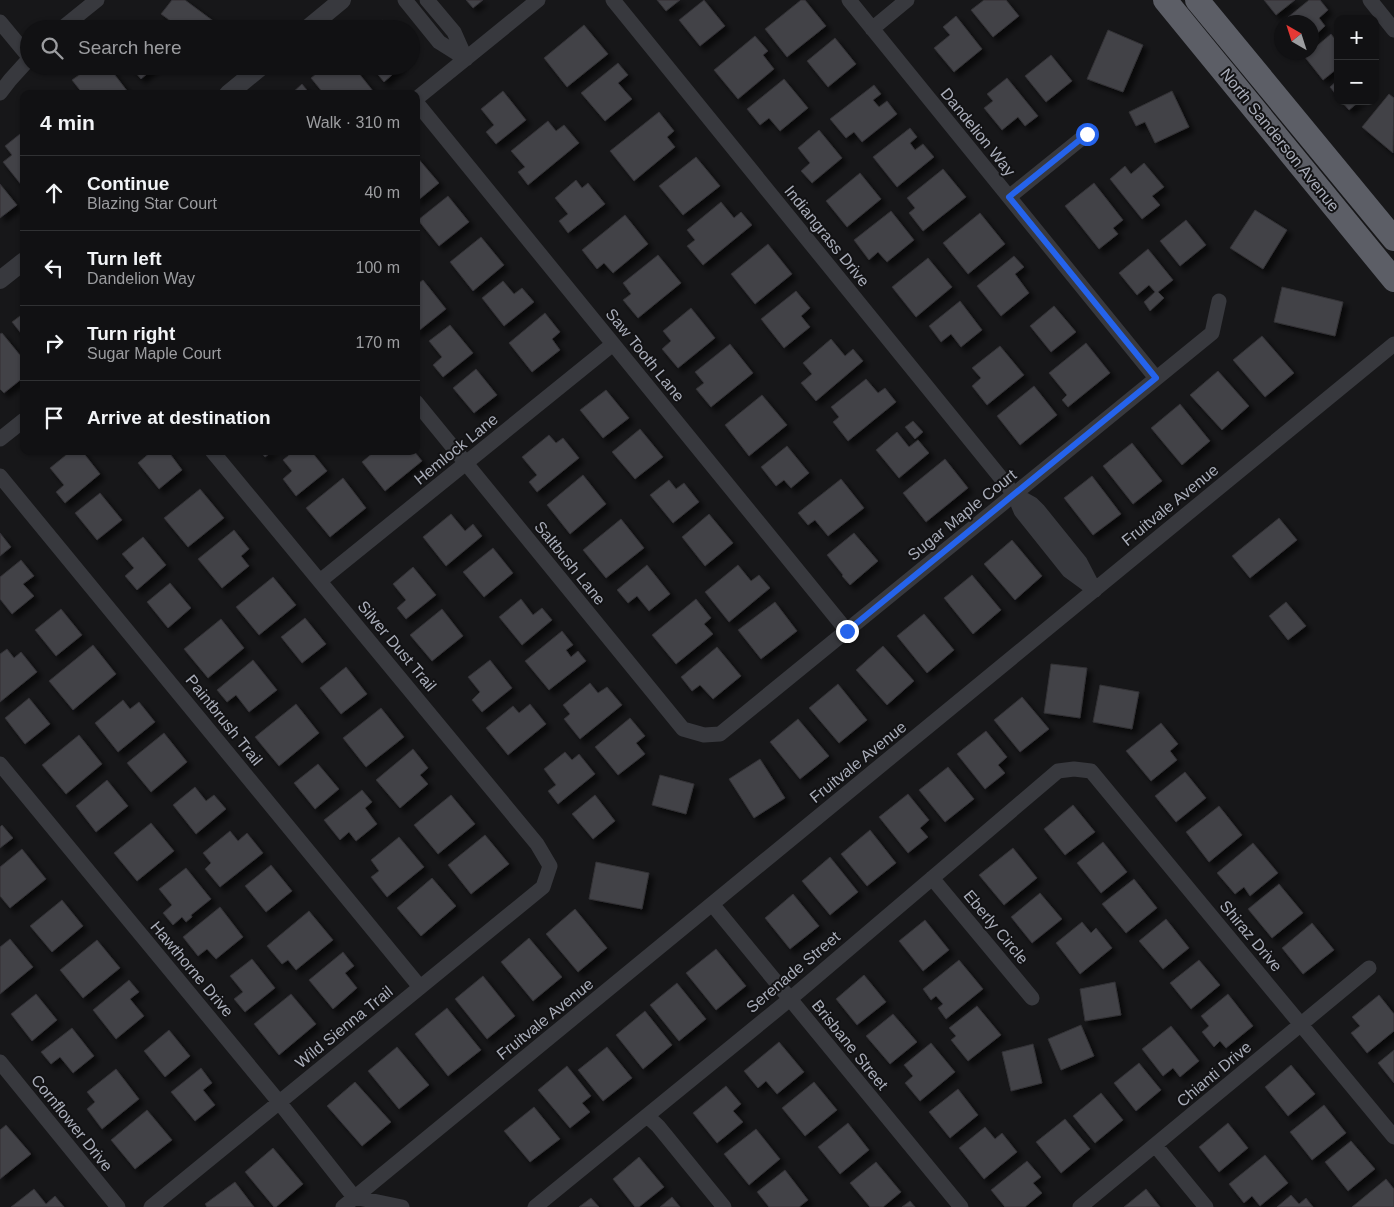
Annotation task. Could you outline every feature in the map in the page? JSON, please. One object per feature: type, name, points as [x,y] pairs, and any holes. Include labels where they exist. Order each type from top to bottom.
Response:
[{"type":"highway","name":"North Sanderson Avenue","points":[[1165,0],[1394,280]]},
{"type":"highway","name":"North Sanderson Avenue","points":[[1197,0],[1394,239]]},
{"type":"street","points":[[72,20],[97,0]]},
{"type":"street","points":[[318,20],[342,0]]},
{"type":"street","points":[[405,0],[439,42],[466,59]]},
{"type":"street","points":[[427,0],[454,32],[466,59]]},
{"type":"street","points":[[420,97],[538,0]]},
{"type":"street","name":"Indiangrass Drive","points":[[613,0],[1014,494],[1021,511],[1069,571],[1095,590]]},
{"type":"street","name":"Dandelion Way","points":[[848,0],[1156,378]]},
{"type":"street","points":[[872,28],[907,0]]},
{"type":"street","points":[[1370,0],[1394,30]]},
{"type":"street","points":[[0,22],[20,47]]},
{"type":"street","points":[[0,94],[20,69]]},
{"type":"street","points":[[233,90],[251,75]]},
{"type":"street","name":"Saw Tooth Lane","points":[[420,105],[847,631]]},
{"type":"street","points":[[1009,197],[1087,134]]},
{"type":"street","points":[[0,280],[20,264]]},
{"type":"street","name":"Sugar Maple Court","points":[[704,735],[720,734],[1212,333],[1219,301]]},
{"type":"street","name":"Hemlock Lane","points":[[320,581],[613,344]]},
{"type":"street","name":"Fruitvale Avenue","points":[[349,1202],[1394,344]]},
{"type":"street","name":"Saltbush Lane","points":[[420,407],[683,729],[704,735]]},
{"type":"street","points":[[0,439],[20,423]]},
{"type":"street","name":"Silver Dust Trail","points":[[215,455],[538,844],[550,866]]},
{"type":"street","name":"Paintbrush Trail","points":[[0,476],[420,987]]},
{"type":"street","name":"Hawthorne Drive","points":[[0,764],[279,1102],[349,1202]]},
{"type":"street","name":"Serenade Street","points":[[535,1207],[790,999],[1058,771],[1074,768]]},
{"type":"street","name":"Shiraz Drive","points":[[1074,768],[1091,771],[1394,1138]]},
{"type":"street","name":"Wild Sienna Trail","points":[[151,1207],[543,887],[550,866]]},
{"type":"street","name":"Eberly Circle","points":[[932,878],[1032,998]]},
{"type":"street","name":"Brisbane Street","points":[[712,904],[961,1207]]},
{"type":"street","name":"Chianti Drive","points":[[1080,1207],[1369,968]]},
{"type":"street","name":"Cornflower Drive","points":[[0,1062],[118,1207]]},
{"type":"street","points":[[647,1116],[658,1126],[724,1207]]},
{"type":"street","points":[[1156,1145],[1206,1207]]},
{"type":"street","points":[[349,1202],[402,1207]]},
{"type":"building","points":[[172,0],[185,0],[212,20],[169,20],[161,14]]},
{"type":"building","points":[[466,0],[483,0],[473,8]]},
{"type":"building","points":[[657,0],[680,0],[666,11]]},
{"type":"building","points":[[704,0],[725,26],[700,46],[679,20]]},
{"type":"building","points":[[801,0],[805,0],[826,26],[787,57],[765,29]]},
{"type":"building","points":[[984,0],[1006,0],[1019,16],[993,37],[971,10]]},
{"type":"building","points":[[1264,0],[1295,0],[1276,15]]},
{"type":"building","points":[[1309,0],[1320,0],[1328,10],[1319,18],[1319,15],[1291,15]]},
{"type":"building","points":[[956,16],[982,49],[954,72],[934,48],[950,35],[943,27]]},
{"type":"building","points":[[1319,18],[1325,26],[1319,32]]},
{"type":"building","points":[[584,25],[608,54],[567,87],[544,58]]},
{"type":"building","points":[[1108,30],[1143,45],[1123,92],[1087,79]]},
{"type":"building","points":[[1331,34],[1334,38],[1334,71],[1323,80],[1307,60],[1319,60],[1319,44]]},
{"type":"building","points":[[755,36],[768,51],[763,55],[774,69],[738,99],[714,70]]},
{"type":"building","points":[[835,38],[856,64],[828,87],[807,61]]},
{"type":"building","points":[[1051,55],[1072,81],[1046,102],[1025,76]]},
{"type":"building","points":[[618,63],[628,75],[618,83],[632,99],[605,121],[581,93]]},
{"type":"building","points":[[79,75],[115,75],[126,90],[80,90],[72,80]]},
{"type":"building","points":[[138,75],[146,75],[141,79]]},
{"type":"building","points":[[315,75],[360,75],[372,90],[321,90],[311,78]]},
{"type":"building","points":[[378,75],[392,75],[384,82]]},
{"type":"building","points":[[1007,78],[1038,116],[1025,126],[1018,117],[1002,130],[984,108],[993,101],[987,94]]},
{"type":"building","points":[[784,79],[808,108],[780,131],[769,118],[760,125],[747,109]]},
{"type":"building","points":[[302,84],[307,90],[295,90]]},
{"type":"building","points":[[1334,84],[1334,92],[1330,87]]},
{"type":"building","points":[[874,85],[881,94],[873,100],[879,107],[887,101],[897,114],[862,142],[854,132],[846,138],[830,119]]},
{"type":"building","points":[[503,91],[526,120],[496,144],[486,132],[494,125],[481,109]]},
{"type":"building","points":[[1172,91],[1189,127],[1155,143],[1145,122],[1136,126],[1129,112]]},
{"type":"building","points":[[1389,94],[1394,98],[1393,153],[1362,127]]},
{"type":"building","points":[[1345,105],[1355,105],[1349,110]]},
{"type":"building","points":[[659,112],[674,131],[667,137],[675,147],[634,181],[610,151]]},
{"type":"building","points":[[548,121],[556,131],[564,125],[579,143],[528,185],[518,172],[525,167],[511,151]]},
{"type":"building","points":[[910,128],[917,137],[910,143],[915,150],[923,144],[934,157],[897,187],[873,157]]},
{"type":"building","points":[[819,130],[842,158],[812,183],[801,171],[810,163],[798,148]]},
{"type":"building","points":[[20,134],[20,183],[3,162],[12,155],[5,146]]},
{"type":"building","points":[[696,157],[720,186],[683,215],[659,186]]},
{"type":"building","points":[[420,161],[439,183],[420,199]]},
{"type":"building","points":[[1144,163],[1164,187],[1152,196],[1160,205],[1142,219],[1110,179],[1125,166],[1131,174]]},
{"type":"building","points":[[943,169],[966,197],[923,231],[909,213],[915,208],[907,198]]},
{"type":"building","points":[[860,173],[881,199],[847,227],[826,201]]},
{"type":"building","points":[[576,180],[582,188],[588,183],[605,204],[568,233],[559,221],[568,214],[555,198]]},
{"type":"building","points":[[1094,183],[1123,220],[1113,228],[1118,234],[1099,249],[1065,206]]},
{"type":"building","points":[[0,184],[17,205],[0,218]]},
{"type":"building","points":[[448,196],[469,222],[439,246],[420,222],[420,218]]},
{"type":"building","points":[[721,202],[734,218],[741,212],[752,225],[703,265],[687,246],[695,240],[687,230]]},
{"type":"building","points":[[1255,210],[1287,230],[1263,269],[1230,248]]},
{"type":"building","points":[[891,211],[914,240],[887,262],[878,252],[869,260],[854,240]]},
{"type":"building","points":[[980,213],[1005,244],[968,274],[943,243]]},
{"type":"building","points":[[625,215],[648,244],[613,273],[604,263],[597,269],[582,250]]},
{"type":"building","points":[[1186,220],[1206,245],[1180,266],[1160,241]]},
{"type":"building","points":[[481,237],[504,265],[473,291],[450,262]]},
{"type":"building","points":[[768,244],[792,274],[755,304],[731,274]]},
{"type":"building","points":[[1148,249],[1173,280],[1158,292],[1164,298],[1150,311],[1144,302],[1155,292],[1149,285],[1137,295],[1119,273]]},
{"type":"building","points":[[658,255],[681,283],[638,318],[623,300],[631,294],[623,283]]},
{"type":"building","points":[[1014,256],[1024,267],[1015,274],[1029,293],[1001,316],[977,286]]},
{"type":"building","points":[[928,258],[952,287],[916,317],[892,287]]},
{"type":"building","points":[[423,280],[446,309],[420,330],[420,282]]},
{"type":"building","points":[[503,281],[514,294],[522,288],[534,302],[504,326],[482,298]]},
{"type":"building","points":[[1282,287],[1343,302],[1335,336],[1274,322]]},
{"type":"building","points":[[796,291],[810,308],[801,316],[810,327],[784,348],[761,319]]},
{"type":"building","points":[[960,301],[982,330],[961,347],[951,334],[941,342],[929,326]]},
{"type":"building","points":[[1054,306],[1076,332],[1051,352],[1030,326]]},
{"type":"building","points":[[691,308],[715,338],[678,368],[662,349],[671,341],[663,331]]},
{"type":"building","points":[[545,313],[560,332],[552,339],[560,350],[532,372],[509,343]]},
{"type":"building","points":[[20,316],[20,332],[12,322]]},
{"type":"building","points":[[450,325],[473,353],[443,377],[433,365],[442,357],[429,341]]},
{"type":"building","points":[[2,333],[20,355],[20,380],[4,393],[0,389],[0,334]]},
{"type":"building","points":[[1262,336],[1294,373],[1265,397],[1233,360]]},
{"type":"building","points":[[831,339],[845,356],[853,349],[863,361],[816,401],[801,383],[812,374],[803,363]]},
{"type":"building","points":[[1086,343],[1110,373],[1068,407],[1062,400],[1067,395],[1049,373]]},
{"type":"building","points":[[730,344],[753,373],[711,407],[696,389],[704,383],[695,372]]},
{"type":"building","points":[[1000,346],[1024,375],[987,405],[972,386],[981,378],[972,368]]},
{"type":"building","points":[[476,369],[497,395],[474,413],[453,388]]},
{"type":"building","points":[[1218,371],[1249,406],[1222,430],[1190,395]]},
{"type":"building","points":[[866,379],[878,393],[885,388],[896,402],[848,441],[833,422],[839,417],[831,407]]},
{"type":"building","points":[[1034,386],[1057,415],[1020,445],[997,416]]},
{"type":"building","points":[[606,390],[629,418],[603,438],[580,410]]},
{"type":"building","points":[[762,395],[787,425],[749,456],[725,425]]},
{"type":"building","points":[[1180,404],[1210,441],[1182,465],[1151,428]]},
{"type":"building","points":[[913,421],[923,432],[915,439],[905,427]]},
{"type":"building","points":[[640,429],[663,457],[635,479],[612,452]]},
{"type":"building","points":[[897,432],[909,447],[918,440],[929,453],[899,478],[876,450]]},
{"type":"building","points":[[549,435],[556,443],[563,438],[579,458],[537,492],[529,482],[537,475],[522,457]]},
{"type":"building","points":[[1132,443],[1162,481],[1133,504],[1103,466]]},
{"type":"building","points":[[787,446],[809,473],[791,488],[784,480],[776,486],[761,467]]},
{"type":"building","points":[[66,455],[85,455],[100,474],[65,503],[56,492],[64,485],[50,468]]},
{"type":"building","points":[[147,455],[171,455],[182,470],[159,489],[138,463]]},
{"type":"building","points":[[289,455],[314,455],[327,471],[296,496],[283,479],[292,471],[283,460]]},
{"type":"building","points":[[370,455],[417,455],[422,461],[385,491],[362,462]]},
{"type":"building","points":[[945,459],[968,488],[926,522],[903,493]]},
{"type":"building","points":[[583,475],[606,504],[570,534],[547,505]]},
{"type":"building","points":[[1092,476],[1121,514],[1093,535],[1064,498]]},
{"type":"building","points":[[343,478],[366,508],[330,537],[306,508]]},
{"type":"building","points":[[841,479],[864,508],[828,536],[815,520],[808,525],[798,513]]},
{"type":"building","points":[[669,480],[676,489],[684,483],[699,502],[673,523],[650,495]]},
{"type":"building","points":[[200,489],[224,518],[188,547],[164,518]]},
{"type":"building","points":[[100,493],[122,520],[97,540],[75,513]]},
{"type":"building","points":[[451,514],[465,531],[473,524],[482,536],[446,566],[423,537]]},
{"type":"building","points":[[709,514],[733,543],[705,566],[682,537]]},
{"type":"building","points":[[1279,518],[1297,540],[1250,578],[1232,556]]},
{"type":"building","points":[[621,519],[644,548],[606,578],[583,550]]},
{"type":"building","points":[[234,530],[249,549],[241,556],[249,566],[222,588],[198,559]]},
{"type":"building","points":[[0,533],[11,547],[0,556]]},
{"type":"building","points":[[854,533],[878,561],[850,585],[827,555]]},
{"type":"building","points":[[143,537],[166,565],[137,590],[125,576],[134,568],[122,554]]},
{"type":"building","points":[[1012,540],[1042,576],[1015,600],[984,564]]},
{"type":"building","points":[[493,548],[513,573],[484,597],[463,572]]},
{"type":"building","points":[[21,560],[34,576],[23,584],[34,596],[12,614],[0,599],[0,577]]},
{"type":"building","points":[[647,565],[670,594],[649,611],[637,596],[628,603],[617,590]]},
{"type":"building","points":[[738,565],[751,581],[759,575],[770,588],[729,622],[705,592]]},
{"type":"building","points":[[413,567],[436,595],[406,619],[397,608],[406,600],[393,584]]},
{"type":"building","points":[[972,575],[1001,610],[973,634],[944,598]]},
{"type":"building","points":[[273,577],[296,605],[259,635],[236,607]]},
{"type":"building","points":[[170,583],[191,608],[168,628],[147,602]]},
{"type":"building","points":[[521,599],[533,615],[542,608],[552,620],[522,645],[499,617]]},
{"type":"building","points":[[696,599],[711,618],[704,624],[713,634],[676,664],[652,635]]},
{"type":"building","points":[[775,602],[797,631],[761,659],[738,630]]},
{"type":"building","points":[[1286,602],[1306,626],[1288,640],[1269,616]]},
{"type":"building","points":[[61,609],[82,635],[56,656],[35,630]]},
{"type":"building","points":[[442,609],[463,636],[432,661],[410,635]]},
{"type":"building","points":[[924,614],[954,650],[927,673],[897,636]]},
{"type":"building","points":[[305,618],[326,644],[302,663],[281,637]]},
{"type":"building","points":[[221,619],[244,648],[208,678],[184,649]]},
{"type":"building","points":[[562,631],[573,645],[566,650],[571,657],[578,651],[586,661],[549,690],[525,661]]},
{"type":"building","points":[[93,645],[116,674],[73,710],[49,681]]},
{"type":"building","points":[[883,646],[914,681],[887,705],[856,670]]},
{"type":"building","points":[[717,647],[741,676],[713,699],[700,685],[692,691],[681,677]]},
{"type":"building","points":[[7,649],[14,658],[21,652],[37,672],[0,702],[0,654]]},
{"type":"building","points":[[253,660],[277,690],[249,712],[236,695],[227,702],[217,690]]},
{"type":"building","points":[[490,660],[512,688],[482,712],[472,700],[480,692],[468,677]]},
{"type":"building","points":[[1051,664],[1087,668],[1080,718],[1044,713]]},
{"type":"building","points":[[346,667],[367,694],[341,714],[320,688]]},
{"type":"building","points":[[590,683],[598,693],[607,687],[622,705],[580,739],[564,719],[570,714],[563,705]]},
{"type":"building","points":[[838,684],[867,720],[839,743],[809,708]]},
{"type":"building","points":[[1100,685],[1139,692],[1132,729],[1093,722]]},
{"type":"building","points":[[1022,697],[1049,729],[1020,752],[994,720]]},
{"type":"building","points":[[29,698],[50,724],[25,744],[5,718]]},
{"type":"building","points":[[123,700],[130,709],[139,702],[155,722],[118,752],[95,723]]},
{"type":"building","points":[[296,704],[319,733],[279,766],[255,737]]},
{"type":"building","points":[[530,704],[546,724],[508,755],[486,728],[513,706],[519,713]]},
{"type":"building","points":[[381,708],[404,737],[366,767],[343,738]]},
{"type":"building","points":[[630,718],[645,736],[636,743],[645,754],[618,775],[595,747]]},
{"type":"building","points":[[798,719],[829,756],[800,779],[770,742]]},
{"type":"building","points":[[1161,723],[1178,744],[1170,751],[1177,760],[1151,781],[1126,751]]},
{"type":"building","points":[[986,731],[1007,757],[998,765],[1005,773],[985,789],[957,754]]},
{"type":"building","points":[[164,733],[187,762],[151,792],[127,763]]},
{"type":"building","points":[[79,735],[102,764],[66,794],[42,765]]},
{"type":"building","points":[[413,749],[428,768],[420,775],[428,784],[400,808],[376,780]]},
{"type":"building","points":[[565,752],[572,760],[579,754],[595,774],[558,804],[548,791],[556,785],[544,769]]},
{"type":"building","points":[[760,759],[785,798],[754,818],[729,779]]},
{"type":"building","points":[[318,764],[339,789],[315,809],[294,783]]},
{"type":"building","points":[[948,767],[974,799],[945,822],[919,790]]},
{"type":"building","points":[[1185,772],[1206,798],[1176,822],[1155,796]]},
{"type":"building","points":[[660,775],[694,784],[686,814],[652,805]]},
{"type":"building","points":[[107,780],[128,806],[96,832],[76,806]]},
{"type":"building","points":[[195,787],[206,801],[214,795],[226,809],[196,834],[173,805]]},
{"type":"building","points":[[362,790],[372,802],[365,808],[377,824],[356,841],[349,832],[340,840],[324,820]]},
{"type":"building","points":[[908,794],[929,820],[920,828],[928,837],[908,853],[879,817]]},
{"type":"building","points":[[451,795],[475,824],[438,854],[414,825]]},
{"type":"building","points":[[595,795],[615,821],[593,839],[572,814]]},
{"type":"building","points":[[1073,805],[1095,832],[1065,855],[1044,829]]},
{"type":"building","points":[[1219,806],[1242,835],[1209,862],[1186,832]]},
{"type":"building","points":[[151,823],[174,851],[137,881],[114,853]]},
{"type":"building","points":[[2,825],[13,838],[0,848],[0,827]]},
{"type":"building","points":[[870,830],[896,863],[867,886],[841,854]]},
{"type":"building","points":[[230,831],[238,841],[247,833],[263,853],[220,887],[205,869],[211,863],[203,853]]},
{"type":"building","points":[[485,835],[509,864],[471,894],[448,865]]},
{"type":"building","points":[[399,837],[424,867],[387,897],[371,877],[379,871],[371,860]]},
{"type":"building","points":[[1103,842],[1127,872],[1101,893],[1077,863]]},
{"type":"building","points":[[1253,843],[1278,873],[1250,896],[1244,887],[1235,894],[1217,873]]},
{"type":"building","points":[[1013,848],[1037,878],[1004,905],[979,875]]},
{"type":"building","points":[[22,849],[46,879],[10,908],[0,896],[0,867]]},
{"type":"building","points":[[830,857],[858,892],[830,915],[802,881]]},
{"type":"building","points":[[596,862],[649,873],[642,909],[589,899]]},
{"type":"building","points":[[271,865],[292,891],[266,912],[245,886]]},
{"type":"building","points":[[186,868],[211,899],[191,915],[192,917],[186,922],[182,917],[173,925],[163,913],[172,905],[159,889]]},
{"type":"building","points":[[432,878],[456,906],[421,936],[397,908]]},
{"type":"building","points":[[1134,879],[1157,908],[1126,933],[1102,904]]},
{"type":"building","points":[[1279,884],[1303,913],[1272,938],[1248,909]]},
{"type":"building","points":[[1040,893],[1062,919],[1032,943],[1011,917]]},
{"type":"building","points":[[793,894],[819,926],[790,949],[765,918]]},
{"type":"building","points":[[62,900],[83,926],[52,952],[30,926]]},
{"type":"building","points":[[220,907],[243,937],[216,959],[207,949],[198,956],[183,937]]},
{"type":"building","points":[[575,909],[607,948],[578,972],[546,934]]},
{"type":"building","points":[[309,911],[333,940],[296,970],[288,960],[282,964],[267,946]]},
{"type":"building","points":[[1166,919],[1189,948],[1163,969],[1139,941]]},
{"type":"building","points":[[925,920],[949,950],[923,971],[899,941]]},
{"type":"building","points":[[1082,922],[1091,933],[1096,928],[1112,948],[1080,974],[1056,943]]},
{"type":"building","points":[[1312,923],[1334,950],[1303,974],[1282,948]]},
{"type":"building","points":[[529,938],[562,977],[533,1001],[501,962]]},
{"type":"building","points":[[10,939],[33,967],[0,994],[0,947]]},
{"type":"building","points":[[97,940],[120,968],[83,998],[60,970]]},
{"type":"building","points":[[716,949],[746,986],[716,1010],[686,973]]},
{"type":"building","points":[[343,952],[354,966],[345,973],[357,988],[333,1009],[309,980]]},
{"type":"building","points":[[252,959],[275,988],[245,1012],[234,999],[243,992],[230,976]]},
{"type":"building","points":[[959,960],[983,989],[946,1019],[938,1008],[943,1004],[936,996],[931,1000],[923,989]]},
{"type":"building","points":[[1199,960],[1220,985],[1191,1009],[1170,983]]},
{"type":"building","points":[[864,975],[886,1002],[857,1025],[836,999]]},
{"type":"building","points":[[483,976],[515,1016],[487,1039],[455,999]]},
{"type":"building","points":[[129,980],[139,992],[130,999],[144,1016],[116,1039],[93,1010]]},
{"type":"building","points":[[1115,982],[1121,1015],[1085,1021],[1080,989]]},
{"type":"building","points":[[677,983],[706,1019],[679,1041],[650,1005]]},
{"type":"building","points":[[36,994],[57,1020],[32,1041],[11,1014]]},
{"type":"building","points":[[291,994],[316,1024],[279,1055],[254,1024]]},
{"type":"building","points":[[1228,994],[1253,1026],[1226,1048],[1220,1041],[1214,1047],[1202,1032],[1209,1026],[1201,1016]]},
{"type":"building","points":[[1379,995],[1394,1014],[1394,1031],[1367,1053],[1351,1033],[1360,1026],[1352,1017]]},
{"type":"building","points":[[977,1006],[1001,1035],[968,1061],[951,1040],[956,1036],[949,1028]]},
{"type":"building","points":[[447,1008],[481,1050],[448,1076],[415,1034]]},
{"type":"building","points":[[645,1011],[672,1045],[643,1069],[616,1035]]},
{"type":"building","points":[[893,1014],[917,1042],[890,1064],[866,1036]]},
{"type":"building","points":[[1081,1025],[1094,1056],[1061,1070],[1048,1039]]},
{"type":"building","points":[[1171,1026],[1199,1061],[1180,1077],[1173,1068],[1163,1076],[1142,1049]]},
{"type":"building","points":[[72,1028],[94,1056],[73,1073],[60,1057],[51,1064],[41,1052]]},
{"type":"building","points":[[169,1030],[190,1056],[165,1077],[144,1051]]},
{"type":"building","points":[[779,1042],[804,1072],[777,1094],[766,1081],[758,1088],[744,1071]]},
{"type":"building","points":[[931,1043],[955,1072],[920,1101],[905,1083],[913,1076],[904,1065]]},
{"type":"building","points":[[1033,1044],[1042,1083],[1011,1091],[1002,1052]]},
{"type":"building","points":[[397,1047],[429,1085],[399,1109],[368,1071]]},
{"type":"building","points":[[607,1047],[632,1078],[603,1101],[578,1070]]},
{"type":"building","points":[[1394,1050],[1394,1083],[1378,1063]]},
{"type":"building","points":[[1139,1063],[1161,1090],[1136,1111],[1114,1083]]},
{"type":"building","points":[[1291,1065],[1315,1094],[1288,1116],[1265,1087]]},
{"type":"building","points":[[567,1066],[591,1096],[582,1103],[590,1112],[570,1128],[538,1090]]},
{"type":"building","points":[[201,1068],[212,1083],[203,1090],[215,1105],[195,1121],[171,1092]]},
{"type":"building","points":[[116,1069],[139,1099],[102,1129],[87,1109],[95,1102],[87,1092]]},
{"type":"building","points":[[355,1082],[391,1122],[362,1146],[327,1106]]},
{"type":"building","points":[[814,1082],[837,1110],[805,1136],[782,1108]]},
{"type":"building","points":[[726,1086],[741,1104],[733,1111],[743,1122],[717,1143],[693,1113]]},
{"type":"building","points":[[958,1089],[978,1115],[950,1138],[929,1112]]},
{"type":"building","points":[[1101,1093],[1123,1120],[1095,1143],[1073,1116]]},
{"type":"building","points":[[1324,1105],[1346,1133],[1312,1160],[1290,1132]]},
{"type":"building","points":[[534,1107],[560,1139],[530,1162],[504,1131]]},
{"type":"building","points":[[147,1110],[172,1140],[135,1169],[111,1140]]},
{"type":"building","points":[[1065,1119],[1090,1149],[1061,1173],[1036,1142]]},
{"type":"building","points":[[848,1123],[869,1150],[840,1174],[818,1147]]},
{"type":"building","points":[[1228,1123],[1248,1148],[1219,1172],[1199,1147]]},
{"type":"building","points":[[6,1125],[31,1154],[0,1179],[0,1130]]},
{"type":"building","points":[[985,1127],[995,1139],[1002,1133],[1017,1152],[984,1179],[959,1148]]},
{"type":"building","points":[[756,1129],[780,1159],[749,1185],[724,1154]]},
{"type":"building","points":[[1351,1141],[1375,1169],[1348,1191],[1325,1162]]},
{"type":"building","points":[[273,1148],[303,1184],[276,1207],[245,1172]]},
{"type":"building","points":[[1265,1155],[1288,1183],[1260,1206],[1252,1196],[1244,1203],[1229,1184]]},
{"type":"building","points":[[639,1157],[664,1187],[639,1207],[635,1207],[613,1179]]},
{"type":"building","points":[[1027,1161],[1041,1177],[1033,1183],[1042,1193],[1025,1207],[1005,1207],[991,1190]]},
{"type":"building","points":[[876,1162],[901,1192],[883,1207],[870,1207],[850,1183]]},
{"type":"building","points":[[785,1170],[808,1200],[799,1207],[769,1207],[757,1192]]},
{"type":"building","points":[[1386,1179],[1394,1189],[1394,1207],[1352,1207]]},
{"type":"building","points":[[235,1182],[254,1207],[207,1207],[205,1204]]},
{"type":"building","points":[[34,1189],[46,1204],[55,1196],[64,1207],[11,1207]]},
{"type":"building","points":[[1146,1189],[1160,1207],[1124,1207]]},
{"type":"building","points":[[1291,1195],[1299,1204],[1306,1198],[1313,1207],[1277,1207]]},
{"type":"building","points":[[672,1197],[680,1207],[660,1207]]},
{"type":"building","points":[[591,1198],[599,1207],[579,1207]]},
{"type":"building","points":[[910,1201],[915,1207],[902,1207]]},
{"type":"route","points":[[847,631],[1156,378],[1009,197],[1087,134]]}]
